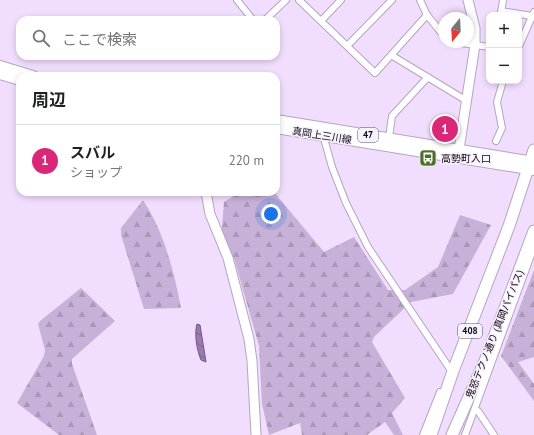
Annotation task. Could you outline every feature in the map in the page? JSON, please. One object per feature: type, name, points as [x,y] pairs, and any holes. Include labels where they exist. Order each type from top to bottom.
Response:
[{"type":"highway","name":"408","points":[[431,435],[453,370],[531,166],[534,150]]},
{"type":"highway","name":"鬼怒テクノ通り (真岡バイパス)","points":[[452,435],[485,361],[534,231]]},
{"type":"main road","points":[[0,66],[20,72]]},
{"type":"main road","points":[[0,74],[16,79]]},
{"type":"main road","name":"真岡上三川線","points":[[280,121],[389,138],[531,166]]},
{"type":"main road","name":"真岡上三川線","points":[[280,129],[459,153]]},
{"type":"street","points":[[237,0],[250,16]]},
{"type":"street","points":[[269,16],[286,0]]},
{"type":"street","points":[[299,0],[375,73],[427,15]]},
{"type":"street","points":[[321,21],[341,0]]},
{"type":"street","points":[[347,46],[392,0]]},
{"type":"street","points":[[420,0],[427,15],[438,29]]},
{"type":"street","points":[[459,153],[475,45],[475,28],[468,0]]},
{"type":"street","points":[[501,12],[502,0]]},
{"type":"street","points":[[522,14],[533,14],[522,39]]},
{"type":"street","points":[[475,45],[486,47]]},
{"type":"street","points":[[391,55],[467,101]]},
{"type":"street","points":[[389,138],[392,116],[428,77]]},
{"type":"street","points":[[496,141],[502,128],[497,102],[502,84]]},
{"type":"street","points":[[323,135],[332,167],[346,203],[368,247],[392,285],[453,370],[443,386],[423,435]]},
{"type":"street","points":[[207,196],[210,214],[228,258],[248,339],[252,361],[256,435]]},
{"type":"street","points":[[465,435],[534,248]]},
{"type":"street","points":[[475,410],[478,411],[494,435]]},
{"type":"green space","points":[[234,196],[277,196],[324,252],[354,237],[388,290],[405,290],[438,267],[460,215],[491,225],[453,294],[411,302],[374,337],[372,342],[405,398],[392,413],[403,435],[394,435],[385,422],[367,435],[302,435],[300,423],[269,435],[262,404],[259,346],[234,258],[221,240],[224,202]]},
{"type":"green space","points":[[143,200],[157,225],[167,252],[181,308],[144,309],[121,235],[121,228]]},
{"type":"green space","points":[[534,270],[534,357],[518,362],[534,384],[534,401],[501,356]]},
{"type":"green space","points":[[81,288],[115,321],[72,359],[72,364],[97,435],[59,435],[17,403],[44,356],[45,350],[38,324]]},
{"type":"water","points":[[197,324],[200,325],[206,362],[201,360],[198,352],[196,342]]},
{"type":"place","name":"スバル","points":[[445,129]]},
{"type":"place","name":"高勢町入口","points":[[428,158]]}]
